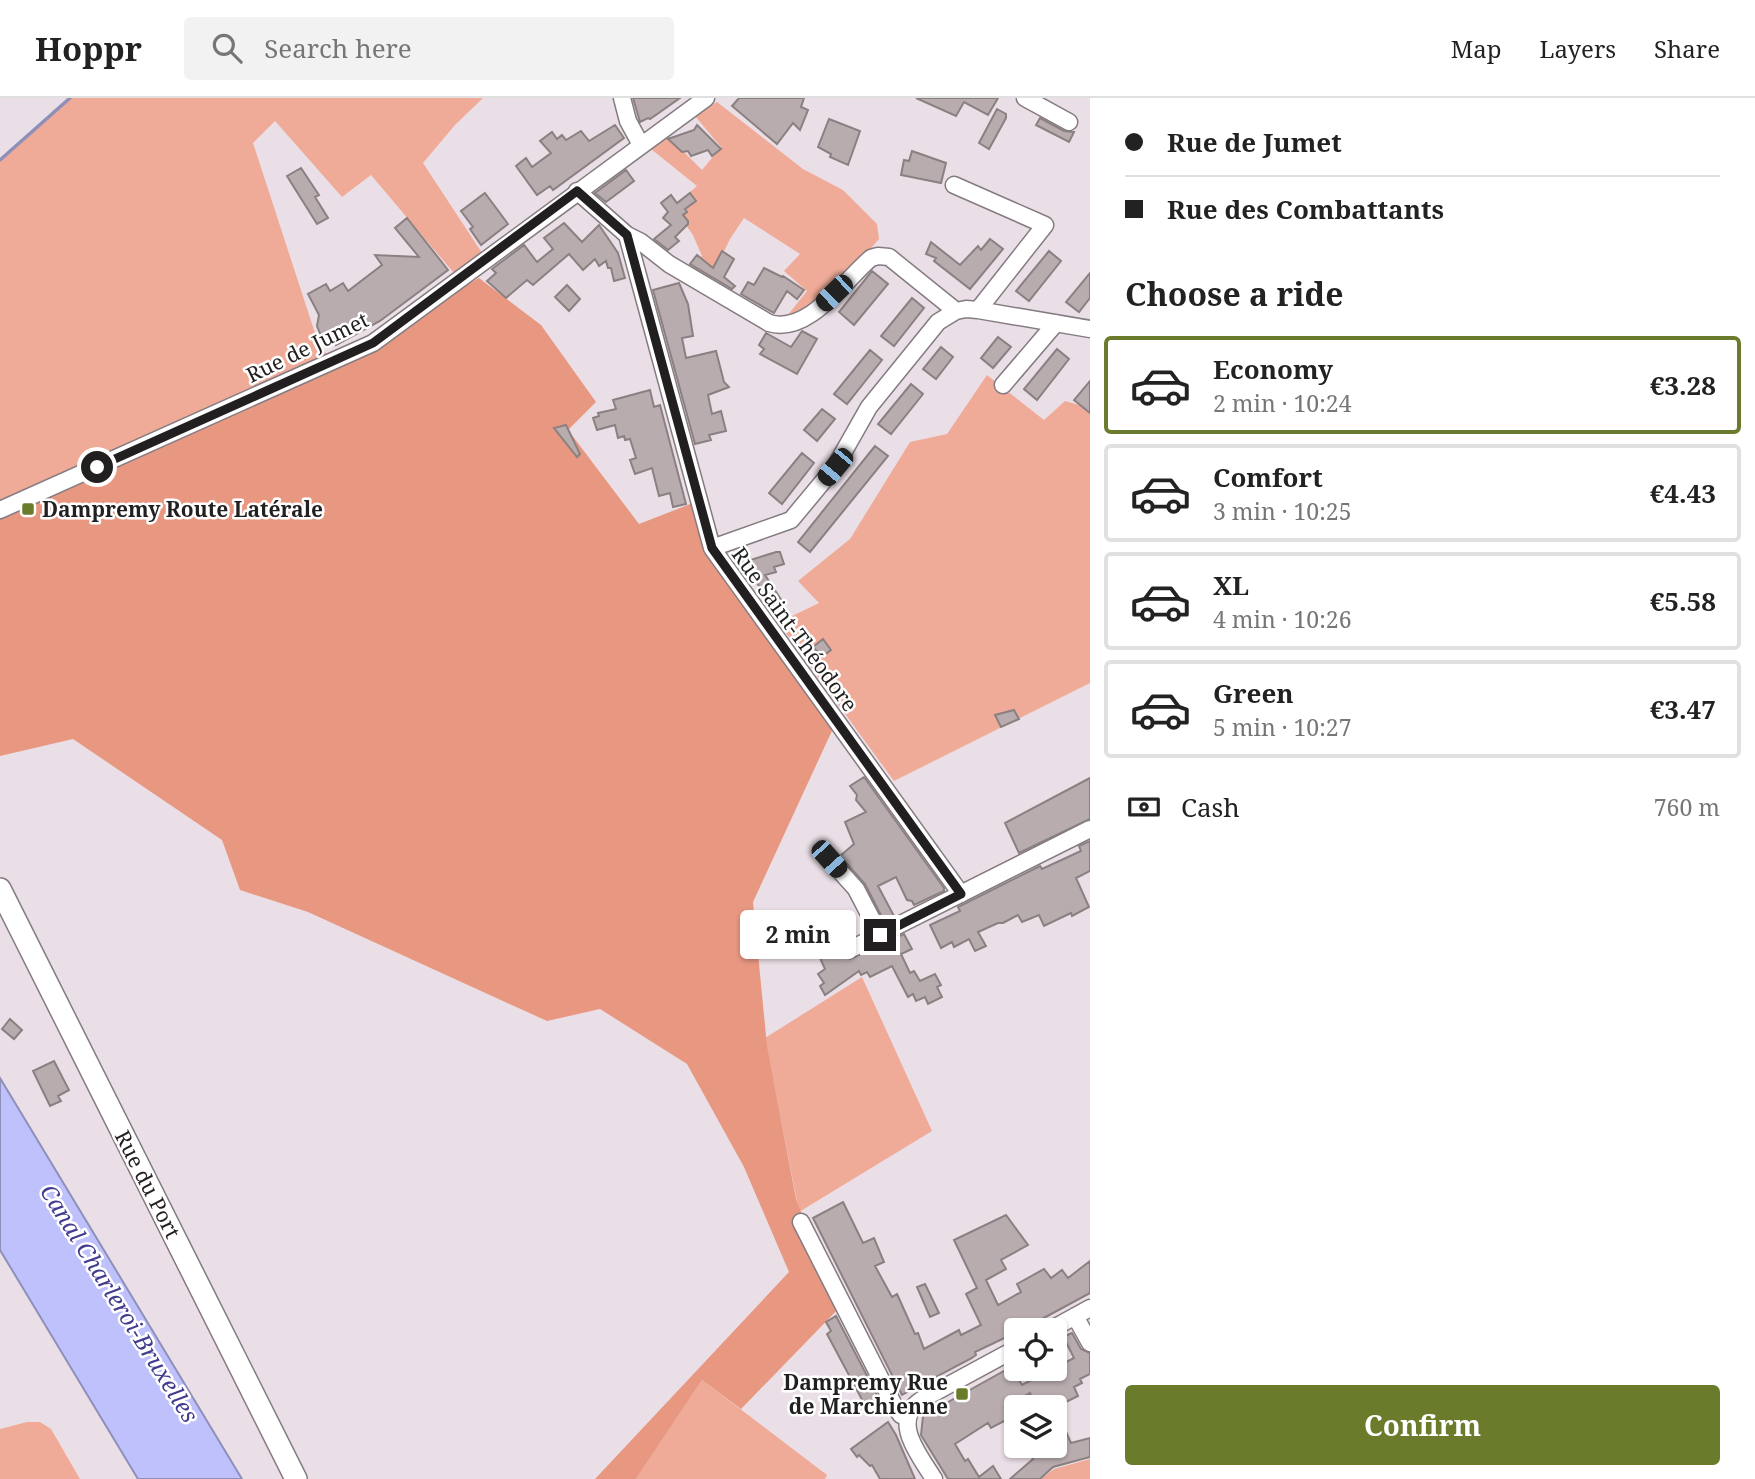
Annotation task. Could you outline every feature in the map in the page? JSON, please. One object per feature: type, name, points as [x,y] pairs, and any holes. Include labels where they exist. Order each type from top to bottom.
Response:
[{"type":"main road","name":"Rue du Port","points":[[0,889],[296,1479]]},
{"type":"street","points":[[622,98],[628,121],[641,145]]},
{"type":"street","name":"Rue de Jumet","points":[[0,510],[373,343],[706,98]]},
{"type":"street","points":[[1025,98],[1069,122]]},
{"type":"street","points":[[954,186],[1045,225],[978,310]]},
{"type":"street","points":[[577,191],[627,235],[641,242],[668,264],[769,323],[779,326],[807,318],[866,263],[878,256],[888,257],[956,312]]},
{"type":"street","name":"Rue Saint-Théodore","points":[[627,235],[712,548],[961,894]]},
{"type":"street","points":[[712,548],[791,520],[835,467],[869,407],[938,322],[966,309],[1090,329]]},
{"type":"street","points":[[1003,385],[1056,323]]},
{"type":"street","points":[[851,949],[1090,829]]},
{"type":"street","points":[[829,859],[856,889],[880,935]]},
{"type":"street","points":[[801,1222],[895,1407],[901,1415],[908,1418]]},
{"type":"street","points":[[1067,1320],[1090,1307]]},
{"type":"street","points":[[1075,1316],[1090,1343]]},
{"type":"street","points":[[934,1479],[908,1434],[908,1418],[917,1403],[1004,1355]]},
{"type":"shaded area","points":[[70,98],[483,98],[455,125],[423,163],[486,259],[459,279],[371,175],[342,197],[275,121],[253,143],[314,330],[330,362],[0,504],[0,160]]},
{"type":"shaded area","points":[[717,102],[803,169],[843,190],[877,224],[879,239],[819,308],[783,321],[807,291],[784,271],[800,254],[744,218],[730,239],[707,287],[692,268],[702,256],[693,235],[673,207],[697,186],[651,149],[668,136],[702,170],[721,147],[695,116]]},
{"type":"shaded area","points":[[479,278],[541,325],[596,402],[568,430],[639,524],[698,501],[757,612],[836,722],[753,902],[767,1046],[796,1199],[816,1252],[843,1304],[741,1409],[702,1380],[636,1479],[595,1479],[789,1272],[744,1167],[687,1064],[600,1009],[547,1021],[308,912],[240,890],[222,840],[73,739],[0,756],[0,518],[353,351]]},
{"type":"shaded area","points":[[987,375],[1044,420],[1065,401],[1090,408],[1090,683],[894,781],[773,615],[788,618],[819,603],[798,581],[850,539],[910,442],[947,434]]},
{"type":"shaded area","points":[[862,977],[932,1131],[799,1212],[765,1038]]},
{"type":"shaded area","points":[[702,1380],[827,1475],[825,1479],[636,1479]]},
{"type":"shaded area","points":[[27,1422],[40,1422],[51,1429],[80,1479],[0,1479],[0,1429]]},
{"type":"shaded area","points":[[1090,1459],[1090,1479],[1041,1479],[1054,1469]]},
{"type":"water","name":"Canal Charleroi-Bruxelles","points":[[0,1078],[242,1479],[138,1479],[0,1250]]},
{"type":"building","points":[[633,98],[680,98],[650,119],[640,122]]},
{"type":"building","points":[[739,98],[804,98],[801,107],[808,110],[800,130],[793,123],[777,144],[732,106]]},
{"type":"building","points":[[916,98],[998,98],[988,115],[964,102],[956,116]]},
{"type":"building","points":[[997,109],[1006,114],[1006,118],[989,149],[979,143]]},
{"type":"building","points":[[1040,118],[1064,131],[1074,132],[1069,142],[1036,125]]},
{"type":"building","points":[[829,119],[860,131],[848,165],[830,157],[831,154],[818,147]]},
{"type":"building","points":[[615,125],[624,138],[553,190],[550,186],[537,195],[516,166],[526,158],[532,167],[551,153],[540,141],[552,132],[557,139],[562,135],[566,140],[581,131],[589,141]]},
{"type":"building","points":[[697,125],[721,149],[712,156],[708,150],[691,156],[688,151],[682,152],[668,139],[694,130]]},
{"type":"building","points":[[912,151],[946,163],[941,183],[901,175],[904,160],[909,161]]},
{"type":"building","points":[[301,168],[319,195],[315,197],[328,218],[317,224],[287,176]]},
{"type":"building","points":[[626,170],[634,181],[606,202],[595,193]]},
{"type":"building","points":[[485,193],[508,224],[481,245],[470,229],[473,227],[461,211]]},
{"type":"building","points":[[690,193],[696,201],[685,209],[687,212],[683,215],[688,224],[675,237],[679,241],[668,250],[654,239],[671,225],[663,218],[668,212],[661,203],[671,195],[677,203]]},
{"type":"building","points":[[407,218],[448,270],[380,321],[336,345],[332,336],[323,341],[317,326],[319,315],[308,294],[326,284],[330,291],[343,283],[348,291],[382,265],[375,255],[419,257],[395,228]]},
{"type":"building","points":[[564,223],[582,242],[599,225],[618,253],[625,278],[614,281],[606,261],[599,266],[595,259],[583,270],[569,254],[533,285],[527,280],[506,298],[487,281],[496,273],[492,269],[524,245],[537,262],[553,249],[544,238]]},
{"type":"building","points":[[990,239],[1003,249],[970,289],[934,261],[936,258],[926,254],[931,242],[960,265],[978,246],[981,250]]},
{"type":"building","points":[[722,251],[734,259],[724,277],[735,286],[732,289],[690,264],[697,255],[713,268]]},
{"type":"building","points":[[1049,251],[1061,261],[1029,301],[1016,291]]},
{"type":"building","points":[[764,268],[783,276],[804,290],[797,299],[787,291],[774,313],[741,294],[748,282],[754,285]]},
{"type":"building","points":[[872,271],[888,284],[854,325],[839,312]]},
{"type":"building","points":[[1090,273],[1090,298],[1079,312],[1066,302]]},
{"type":"building","points":[[679,283],[688,304],[693,336],[682,338],[686,358],[716,351],[724,382],[729,387],[708,395],[712,414],[721,411],[726,431],[709,435],[711,440],[695,444],[653,290]]},
{"type":"building","points":[[567,285],[580,299],[569,311],[555,297]]},
{"type":"building","points":[[912,298],[924,308],[894,346],[881,336]]},
{"type":"building","points":[[802,331],[817,339],[797,374],[760,354],[764,349],[759,345],[766,333],[791,347]]},
{"type":"building","points":[[998,337],[1011,347],[993,368],[981,358]]},
{"type":"building","points":[[941,347],[953,357],[936,379],[923,369]]},
{"type":"building","points":[[1057,349],[1069,359],[1037,400],[1024,389]]},
{"type":"building","points":[[870,350],[882,360],[847,404],[834,394]]},
{"type":"building","points":[[1090,381],[1090,413],[1074,400]]},
{"type":"building","points":[[911,384],[923,394],[891,434],[878,424]]},
{"type":"building","points":[[650,390],[654,407],[660,405],[686,504],[673,507],[670,493],[659,496],[652,468],[635,474],[630,460],[636,458],[630,439],[625,440],[624,436],[618,438],[615,425],[597,430],[593,418],[599,416],[598,413],[616,409],[613,400]]},
{"type":"building","points":[[822,409],[835,419],[817,441],[804,430]]},
{"type":"building","points":[[566,425],[580,454],[577,457],[554,428]]},
{"type":"building","points":[[875,446],[888,456],[810,552],[798,542]]},
{"type":"building","points":[[802,453],[814,463],[782,504],[769,493]]},
{"type":"building","points":[[780,552],[784,564],[774,567],[776,572],[765,575],[782,601],[775,606],[741,563]]},
{"type":"building","points":[[823,639],[831,650],[822,657],[813,647]]},
{"type":"building","points":[[1014,710],[1019,719],[1001,727],[995,715]]},
{"type":"building","points":[[864,777],[944,888],[944,891],[914,905],[907,900],[896,877],[878,886],[894,916],[884,921],[865,884],[840,856],[854,844],[845,822],[866,812],[856,800],[857,795],[850,786]]},
{"type":"building","points":[[1090,778],[1090,819],[1019,853],[1005,823]]},
{"type":"building","points":[[1090,841],[1090,871],[1076,878],[1089,907],[1044,926],[1039,915],[1022,922],[1018,915],[978,932],[986,946],[975,951],[969,939],[954,947],[952,942],[941,948],[930,925],[960,911],[958,907],[1040,866],[1042,869],[1081,851],[1079,846]]},
{"type":"building","points":[[825,921],[834,938],[840,935],[844,942],[841,953],[850,959],[904,934],[912,949],[901,954],[910,973],[914,971],[920,981],[935,974],[941,985],[937,987],[942,997],[928,1004],[925,997],[916,1001],[913,994],[908,997],[892,966],[870,977],[867,972],[861,975],[859,971],[825,995],[820,986],[824,983],[818,974],[825,969],[811,938],[820,933],[816,926]]},
{"type":"building","points":[[10,1019],[22,1030],[14,1039],[2,1029]]},
{"type":"building","points":[[54,1061],[69,1090],[58,1096],[61,1101],[50,1106],[33,1071]]},
{"type":"building","points":[[843,1202],[863,1243],[874,1238],[884,1262],[875,1266],[892,1297],[897,1294],[924,1349],[959,1330],[961,1335],[981,1325],[966,1294],[977,1288],[954,1240],[1006,1215],[1028,1245],[1001,1260],[1006,1269],[986,1280],[998,1305],[1021,1292],[1017,1284],[1044,1269],[1051,1278],[1062,1270],[1068,1278],[1090,1261],[1090,1293],[1044,1318],[1004,1318],[1004,1338],[902,1395],[813,1218]]},
{"type":"building","points":[[925,1284],[939,1313],[930,1317],[917,1287]]},
{"type":"building","points":[[836,1316],[879,1399],[867,1409],[827,1334],[831,1331],[826,1322]]},
{"type":"building","points":[[1072,1333],[1081,1349],[1090,1353],[1090,1374],[1080,1379],[1082,1383],[1074,1387],[1078,1396],[1067,1402],[1067,1395],[1004,1395],[1004,1421],[991,1428],[988,1423],[955,1444],[979,1477],[993,1466],[1001,1479],[948,1479],[921,1435],[923,1416],[1004,1371],[1004,1381],[1020,1381],[1022,1385],[1030,1381],[1067,1381],[1067,1362],[1074,1358],[1067,1344],[1067,1335]]},
{"type":"building","points":[[888,1422],[915,1479],[880,1479],[872,1465],[859,1455],[857,1457],[851,1449]]},
{"type":"building","points":[[1067,1434],[1071,1443],[1090,1438],[1090,1457],[1053,1467],[1040,1479],[1010,1479],[1033,1459],[1067,1458]]},
{"type":"waterway","points":[[0,160],[70,98]]},
{"type":"place","name":"Dampremy Route Latérale","points":[[28,509]]},
{"type":"place","name":"Dampremy Rue de Marchienne","points":[[962,1394]]},
{"type":"route","points":[[97,467],[373,343],[577,191],[627,235],[698,501],[716,556],[961,894],[880,935]]}]
